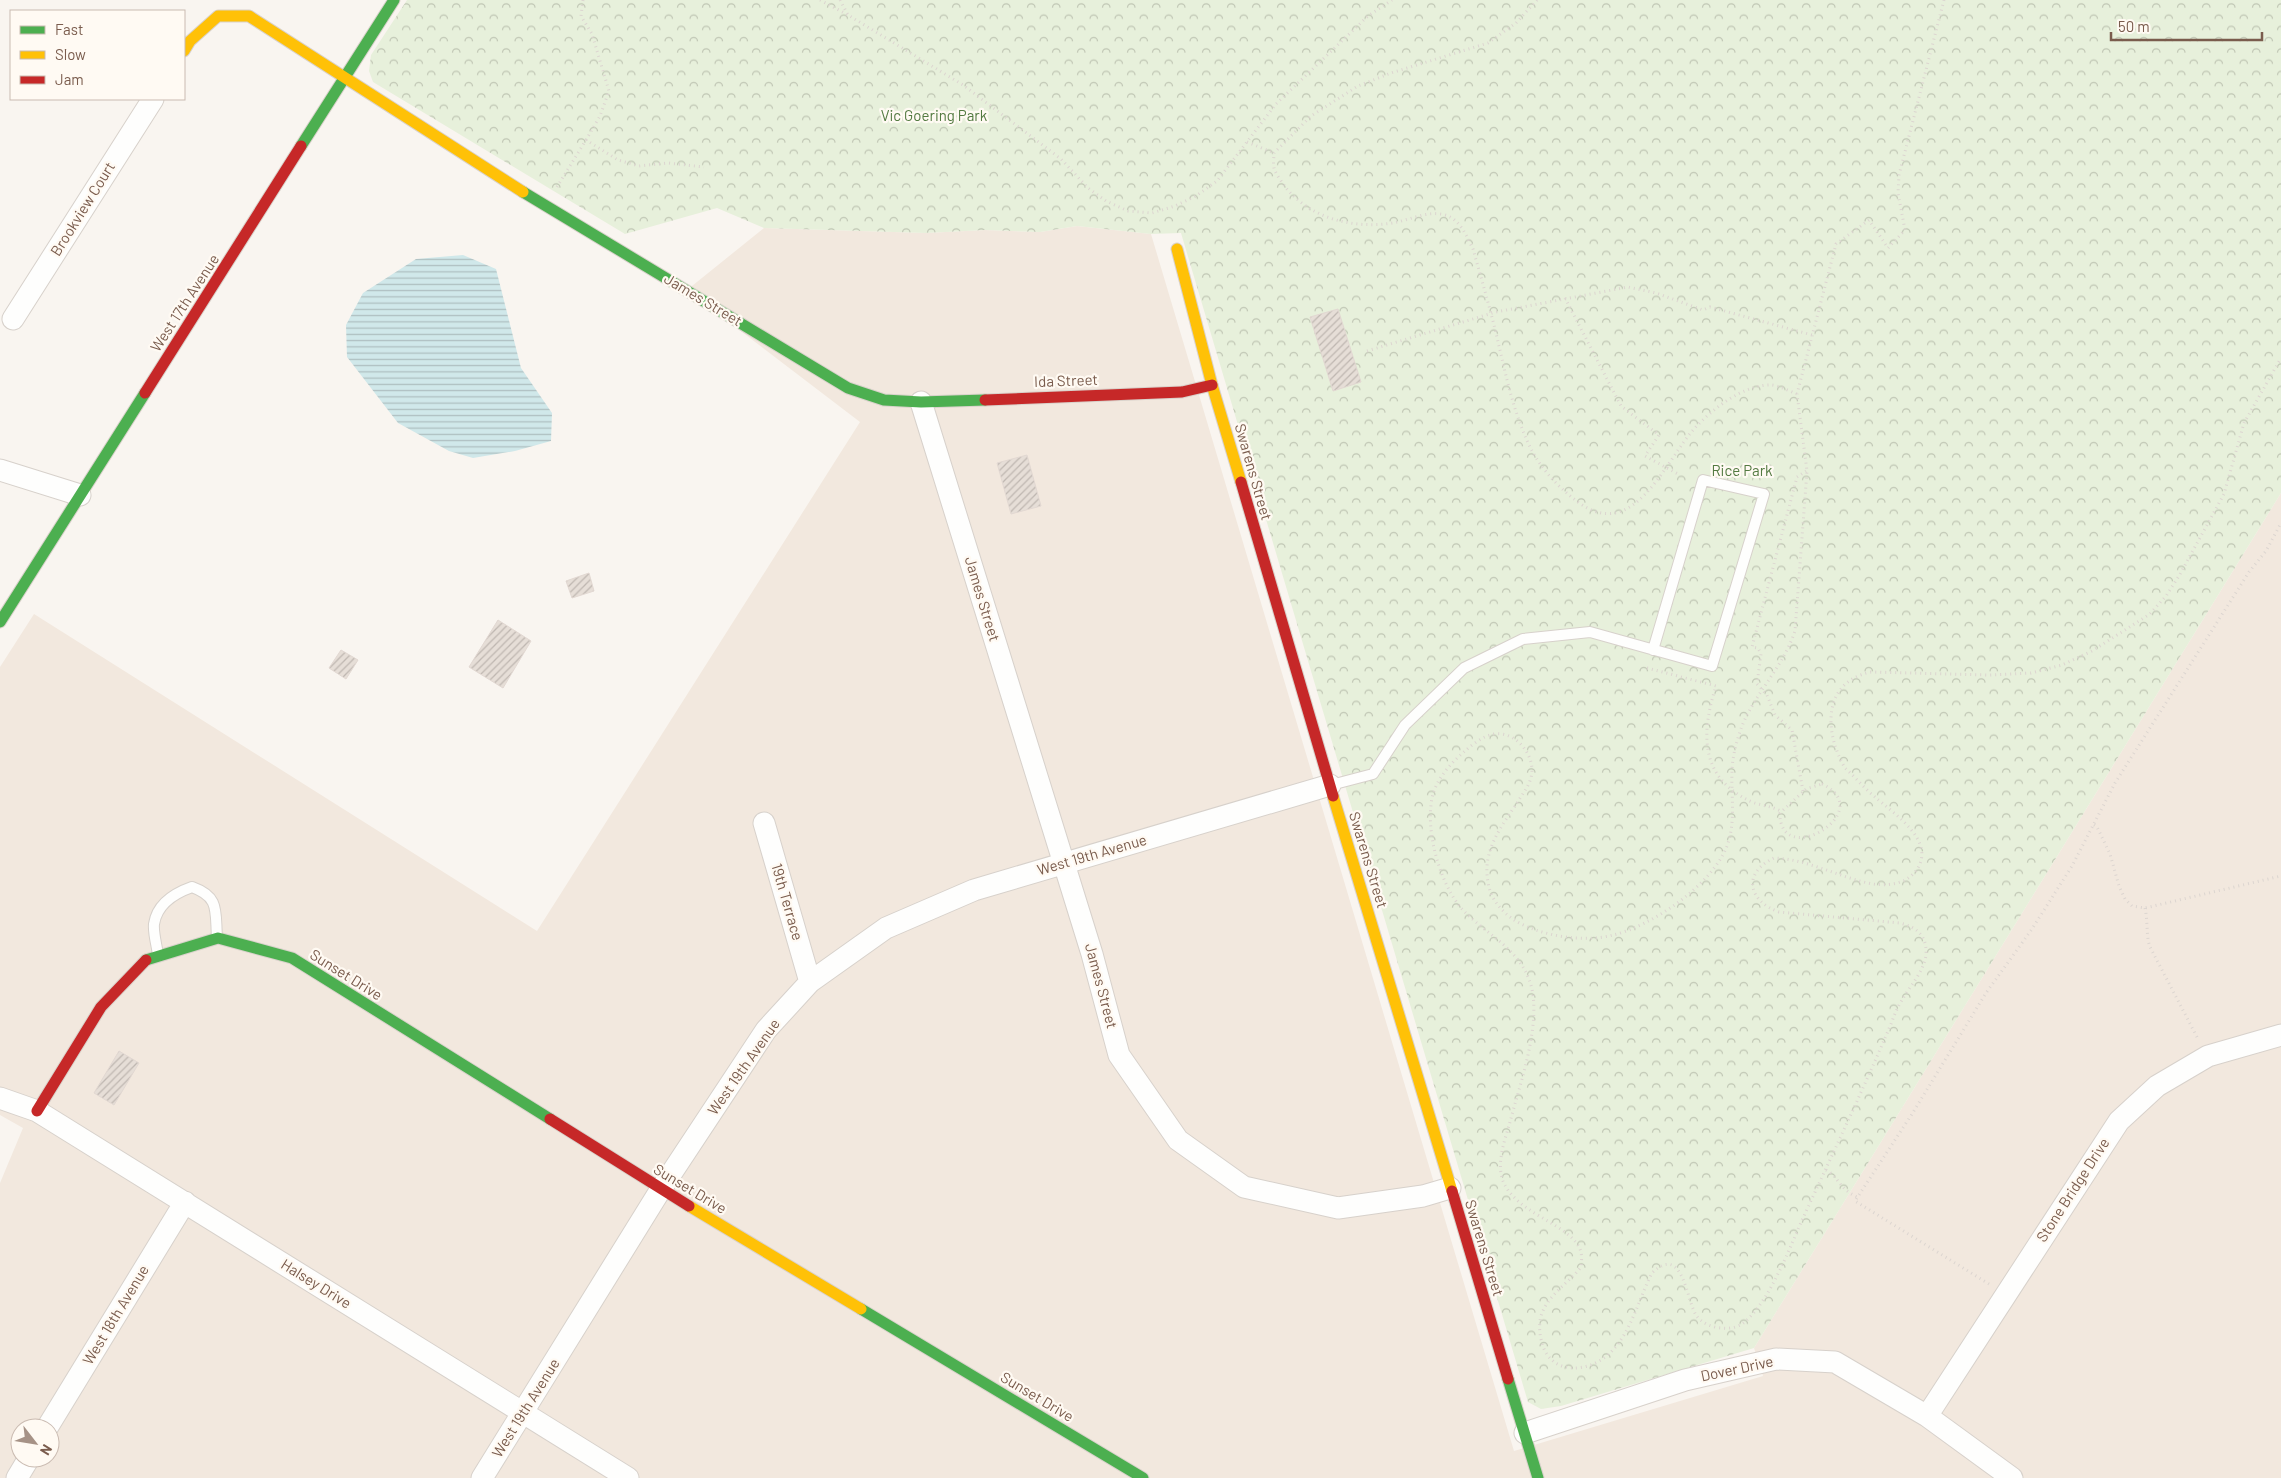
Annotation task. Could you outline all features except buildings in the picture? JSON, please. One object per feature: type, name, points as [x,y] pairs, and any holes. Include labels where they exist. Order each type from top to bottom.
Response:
[{"type":"street","name":"West 17th Avenue","points":[[0,622],[394,0]]},
{"type":"street","points":[[185,49],[190,41],[218,16],[249,16],[346,78]]},
{"type":"street","name":"James Street","points":[[346,78],[545,206],[848,388],[884,400],[921,402],[1065,863],[1119,1055],[1178,1140],[1244,1187],[1338,1208],[1423,1196],[1450,1188]]},
{"type":"street","name":"Brookview Court","points":[[13,319],[152,100]]},
{"type":"street","name":"Swarens Street","points":[[1177,248],[1212,385],[1538,1478]]},
{"type":"street","name":"Ida Street","points":[[921,402],[1182,392],[1212,385]]},
{"type":"street","points":[[0,470],[80,495]]},
{"type":"street","name":"West 19th Avenue","points":[[482,1478],[661,1189],[766,1030],[810,982],[886,928],[974,890],[1330,785]]},
{"type":"street","name":"19th Terrace","points":[[764,823],[810,982]]},
{"type":"street","points":[[37,1111],[101,1008],[143,961],[218,938]]},
{"type":"street","name":"Sunset Drive","points":[[218,938],[292,958],[661,1189],[1143,1478]]},
{"type":"street","name":"Stone Bridge Drive","points":[[1927,1416],[2118,1121],[2157,1086],[2208,1056],[2281,1035]]},
{"type":"street","name":"Halsey Drive","points":[[0,1098],[37,1111],[628,1478]]},
{"type":"street","name":"West 18th Avenue","points":[[53,1418],[186,1202]]},
{"type":"street","name":"Dover Drive","points":[[1525,1433],[1685,1380],[1776,1359],[1835,1362],[1927,1416],[2012,1478]]},
{"type":"lane","points":[[1330,785],[1372,774],[1405,725],[1464,668],[1524,639],[1590,632],[1653,650],[1712,666],[1764,494],[1703,480],[1653,650]]},
{"type":"lane","points":[[158,956],[154,923],[166,901],[177,893],[192,887],[207,892],[214,904],[218,938]]},
{"type":"path","points":[[545,206],[600,116],[610,92],[592,34],[581,16],[583,0]]},
{"type":"path","points":[[820,0],[963,84],[1061,159],[1088,188],[1106,201],[1128,211],[1152,213],[1175,206],[1196,196],[1217,181],[1276,104],[1368,16],[1392,0]]},
{"type":"path","points":[[840,0],[848,15]]},
{"type":"path","points":[[1537,0],[1516,23],[1488,43],[1391,73],[1358,86],[1311,116],[1274,153],[1274,168],[1282,182],[1294,197],[1312,211],[1333,220],[1370,224],[1393,223],[1429,214],[1446,215],[1463,228],[1473,249],[1523,429],[1532,450],[1558,487],[1584,507],[1613,514],[1625,511],[1638,502],[1650,491],[1694,428],[1724,403],[1742,393],[1761,386],[1774,385],[1797,394]]},
{"type":"path","points":[[1944,0],[1899,175],[1899,201],[1905,230],[1888,248],[1869,220],[1836,244],[1812,335],[1797,394],[1807,471],[1794,631],[1789,648],[1743,723],[1736,744],[1732,768],[1732,828],[1719,862],[1707,877],[1686,895],[1636,927],[1615,935],[1589,938],[1561,935],[1523,925],[1500,908],[1489,888],[1486,873],[1492,844],[1526,790],[1532,776],[1532,761],[1526,750],[1519,743],[1501,734],[1492,734],[1479,740],[1452,764],[1434,791],[1430,826],[1439,864],[1451,894],[1468,915],[1517,958],[1530,983],[1533,1013],[1530,1036],[1500,1156],[1504,1182],[1513,1195],[1521,1204],[1572,1239],[1580,1248],[1581,1267],[1549,1298],[1542,1313],[1539,1331],[1544,1353],[1552,1361],[1565,1367],[1590,1366],[1602,1360],[1614,1350],[1626,1331],[1652,1273],[1659,1266],[1670,1265],[1678,1269],[1697,1316],[1705,1322],[1723,1328],[1742,1324],[1758,1308],[1826,1170],[1900,1002],[1922,967],[1926,956],[1926,944],[1922,935],[1914,926],[1900,923],[1779,912],[1768,908],[1758,900],[1754,892],[1753,880],[1758,870],[1774,858],[1795,860],[1851,879],[1886,885],[1896,884],[1905,879],[1920,865],[1922,857],[1916,835],[1845,768],[1839,758],[1830,717],[1838,690],[1846,681],[1857,675],[1871,672],[1989,675],[2030,672],[2062,665],[2092,651],[2150,614],[2166,596],[2179,576],[2224,494],[2244,423],[2281,358]]},
{"type":"path","points":[[586,140],[618,160],[639,166],[668,163],[704,167]]},
{"type":"path","points":[[1247,142],[1274,153]]},
{"type":"path","points":[[1366,351],[1491,314],[1628,287],[1656,293],[1703,310],[1710,307],[1812,335]]},
{"type":"path","points":[[1565,298],[1620,406],[1659,435],[1646,456],[1678,474]]},
{"type":"path","points":[[1803,791],[1792,730],[1775,715],[1767,695],[1756,681],[1760,650],[1752,647],[1797,476],[1807,471]]},
{"type":"path","points":[[1993,1287],[1855,1201],[1917,1108],[1986,993],[2027,937],[2072,866],[2115,783],[2249,572],[2266,551],[2281,523]]},
{"type":"path","points":[[1647,668],[1716,686],[1706,717],[1707,749],[1717,773],[1732,789],[1753,802],[1782,812]]},
{"type":"path","points":[[1822,784],[1834,792],[1838,799],[1837,812],[1826,830],[1807,837],[1789,834],[1781,825],[1782,812],[1803,791],[1822,784]]},
{"type":"path","points":[[2094,825],[2098,827],[2110,854],[2125,899],[2132,906],[2145,908],[2281,876]]},
{"type":"path","points":[[2145,908],[2149,924],[2148,941],[2150,947],[2201,1043]]},
{"type":"path","points":[[1826,1170],[1832,1174],[1842,1188],[1858,1197]]},
{"type":"shaded area","points":[[1077,226],[1151,234],[1514,1451],[1763,1376],[1754,1348],[2281,493],[2281,1478],[0,1478],[0,1183],[23,1128],[0,1115],[0,667],[34,614],[537,931],[860,422],[687,290],[764,228],[926,233],[985,230],[1040,232]]},
{"type":"green space","name":"Rice Park","points":[[407,0],[2281,0],[2281,493],[1754,1348],[1561,1406],[1541,1409],[1528,1402],[1181,233],[1151,234],[1077,226],[1040,232],[985,230],[926,233],[764,228],[717,208],[625,234],[373,82],[369,71],[371,55]]},
{"type":"water","points":[[463,255],[496,269],[521,368],[552,413],[551,441],[515,451],[473,458],[449,451],[398,423],[347,357],[346,325],[363,293],[416,259]]},
{"type":"traffic: fast","points":[[301,146],[394,0]]},
{"type":"traffic: fast","points":[[523,192],[848,388],[884,400],[921,402],[985,400]]},
{"type":"traffic: fast","points":[[0,622],[145,393]]},
{"type":"traffic: fast","points":[[146,960],[218,938],[292,958],[550,1119]]},
{"type":"traffic: fast","points":[[861,1309],[1143,1478]]},
{"type":"traffic: fast","points":[[1508,1379],[1538,1478]]},
{"type":"traffic: slow","points":[[185,49],[190,41],[218,16],[249,16],[523,192]]},
{"type":"traffic: slow","points":[[1177,249],[1212,385],[1241,482]]},
{"type":"traffic: slow","points":[[1333,796],[1452,1191]]},
{"type":"traffic: slow","points":[[689,1206],[861,1309]]},
{"type":"traffic: jam","points":[[145,393],[301,146]]},
{"type":"traffic: jam","points":[[985,400],[1182,392],[1212,385]]},
{"type":"traffic: jam","points":[[1241,482],[1333,796]]},
{"type":"traffic: jam","points":[[37,1111],[101,1007],[146,960]]},
{"type":"traffic: jam","points":[[550,1119],[689,1206]]},
{"type":"traffic: jam","points":[[1452,1191],[1508,1379]]},
{"type":"park label","name":"Vic Goering Park","points":[[934,116]]}]
